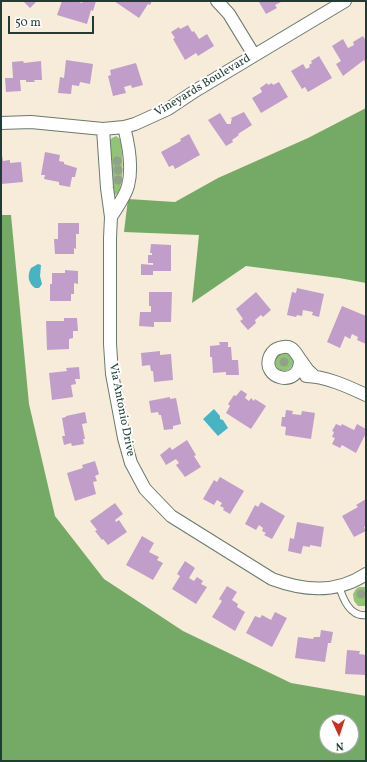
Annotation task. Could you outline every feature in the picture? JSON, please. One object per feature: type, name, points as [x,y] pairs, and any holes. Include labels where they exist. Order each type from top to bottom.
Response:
[{"type":"street","points":[[218,1],[229,14],[254,55]]},
{"type":"street","name":"Vineyards Boulevard","points":[[1,123],[31,122],[103,129],[124,127],[147,119],[168,108],[345,1]]},
{"type":"street","name":"Via Antonio Drive","points":[[111,217],[124,196],[128,186],[130,173],[130,155],[124,127]]},
{"type":"street","name":"Via Antonio Drive","points":[[103,129],[107,188],[111,217],[109,313],[112,374],[124,438],[131,463],[146,490],[171,516],[272,579],[290,585],[327,589],[349,583],[366,574]]},
{"type":"street","points":[[314,376],[300,360],[295,351],[286,347],[276,349],[269,357],[269,367],[272,372],[280,378],[314,376],[351,388],[366,395]]},
{"type":"street","points":[[290,377],[298,370],[300,360]]},
{"type":"lane","points":[[339,586],[345,601],[350,608],[356,614],[366,615]]},
{"type":"green space","points":[[366,108],[366,283],[246,266],[192,303],[199,235],[124,232],[128,199],[175,202],[218,178],[308,138]]},
{"type":"green space","points":[[116,136],[120,139],[121,144],[122,177],[119,191],[116,195],[113,193],[110,140]]},
{"type":"green space","points":[[1,215],[11,215],[29,404],[55,516],[104,579],[183,631],[291,683],[366,696],[366,761],[1,761]]},
{"type":"green space","points":[[284,353],[290,356],[293,362],[290,368],[284,371],[278,368],[275,362],[278,356]]},
{"type":"green space","points":[[359,587],[366,587],[365,606],[358,606],[354,601],[353,594]]},
{"type":"water","points":[[38,264],[41,265],[40,276],[42,284],[39,288],[35,288],[29,279],[29,273],[31,268]]},
{"type":"water","points":[[214,409],[228,428],[218,436],[203,419]]},
{"type":"building","points":[[23,1],[37,1],[30,8]]},
{"type":"building","points":[[62,1],[77,1],[82,3],[83,1],[96,1],[93,11],[91,10],[87,24],[57,15]]},
{"type":"building","points":[[114,1],[152,1],[150,5],[148,4],[139,18]]},
{"type":"building","points":[[283,1],[275,5],[277,8],[266,14],[259,2]]},
{"type":"building","points":[[188,25],[199,39],[207,34],[214,46],[198,56],[196,53],[185,60],[173,39],[175,38],[171,32],[179,27],[180,29]]},
{"type":"building","points":[[363,36],[366,41],[366,61],[365,62],[364,60],[343,76],[336,64],[341,61],[332,46],[343,39],[348,48],[354,45],[353,42]]},
{"type":"building","points":[[319,56],[332,78],[308,92],[305,87],[302,89],[291,71],[303,64],[306,69],[310,67],[309,65],[312,63],[311,61]]},
{"type":"building","points":[[66,60],[93,64],[90,84],[80,82],[79,86],[72,85],[71,94],[58,93],[60,77],[64,78]]},
{"type":"building","points":[[23,61],[24,63],[41,61],[42,80],[26,82],[26,80],[20,80],[21,91],[6,92],[5,78],[13,78],[12,62]]},
{"type":"building","points":[[136,63],[143,85],[132,88],[131,85],[124,87],[126,93],[113,96],[108,76],[111,75],[110,70]]},
{"type":"building","points":[[279,82],[288,97],[261,113],[252,98],[262,92],[260,88],[267,83],[268,85],[272,83],[273,85]]},
{"type":"building","points":[[244,112],[252,125],[238,134],[239,135],[232,140],[233,142],[226,146],[208,120],[220,113],[227,124],[231,124],[231,118]]},
{"type":"building","points":[[189,134],[200,155],[175,169],[173,165],[169,167],[161,152],[181,141],[180,139]]},
{"type":"building","points":[[45,152],[60,155],[59,161],[77,168],[75,177],[72,177],[70,187],[59,185],[59,182],[44,179],[45,175],[41,175]]},
{"type":"building","points":[[1,155],[3,161],[10,160],[10,163],[21,162],[23,182],[1,184]]},
{"type":"building","points":[[58,223],[79,223],[79,234],[76,234],[76,249],[74,248],[74,254],[55,254],[54,239],[58,239]]},
{"type":"building","points":[[151,244],[171,245],[171,271],[153,271],[153,275],[141,275],[141,264],[153,265],[153,263],[148,263],[148,255],[152,255],[152,253],[150,253]]},
{"type":"building","points":[[65,270],[78,271],[78,284],[74,283],[74,294],[71,294],[71,301],[50,301],[50,284],[52,284],[52,273],[65,273]]},
{"type":"building","points":[[297,288],[324,294],[319,317],[312,315],[313,312],[303,310],[302,316],[297,315],[296,317],[287,315],[292,292],[296,293]]},
{"type":"building","points":[[149,292],[172,292],[171,322],[154,322],[154,327],[139,326],[140,312],[151,312],[151,306],[149,306]]},
{"type":"building","points":[[256,292],[271,310],[263,317],[261,315],[255,320],[256,323],[248,330],[240,321],[243,319],[236,309]]},
{"type":"building","points":[[342,306],[366,316],[366,344],[357,340],[358,337],[352,334],[350,339],[345,336],[340,348],[327,342]]},
{"type":"building","points":[[64,318],[77,318],[78,331],[73,331],[73,338],[69,339],[69,349],[47,350],[46,321],[64,321]]},
{"type":"building","points":[[219,342],[228,342],[228,347],[231,347],[232,360],[238,360],[239,375],[226,375],[226,372],[213,373],[212,357],[210,357],[210,346],[220,345]]},
{"type":"building","points":[[160,351],[160,355],[171,354],[173,380],[154,382],[153,371],[151,371],[150,365],[142,366],[141,353]]},
{"type":"building","points":[[79,367],[80,379],[75,379],[76,384],[71,385],[73,397],[52,400],[49,373],[67,371],[66,368]]},
{"type":"building","points":[[241,390],[247,394],[245,398],[249,401],[251,398],[254,401],[255,399],[266,406],[251,429],[226,413],[230,406],[228,404],[234,395],[236,396]]},
{"type":"building","points":[[170,397],[170,399],[176,398],[181,424],[173,426],[173,429],[164,430],[161,415],[159,415],[158,412],[151,413],[149,401]]},
{"type":"building","points":[[286,410],[293,411],[292,414],[301,415],[302,411],[315,413],[311,439],[285,435],[286,427],[281,426],[282,417],[285,417]]},
{"type":"building","points":[[85,412],[87,423],[82,424],[85,439],[83,439],[84,444],[72,446],[71,443],[64,445],[62,436],[65,436],[62,418]]},
{"type":"building","points":[[336,424],[341,426],[342,424],[354,430],[357,424],[366,429],[366,433],[356,453],[342,445],[340,448],[332,444],[335,438],[332,437],[334,432],[332,431]]},
{"type":"building","points":[[187,440],[201,467],[185,477],[176,465],[179,463],[176,459],[166,465],[160,455],[170,447],[172,450]]},
{"type":"building","points":[[95,461],[99,474],[95,476],[97,481],[93,482],[96,494],[75,501],[67,473],[83,468],[82,465]]},
{"type":"building","points":[[220,477],[244,491],[230,514],[223,510],[224,508],[220,506],[222,503],[217,500],[214,505],[203,499],[214,480],[217,482]]},
{"type":"building","points":[[366,499],[366,526],[364,527],[366,531],[354,537],[342,516],[358,507],[356,505]]},
{"type":"building","points":[[261,502],[285,516],[272,539],[264,535],[266,533],[262,531],[263,528],[259,525],[256,530],[245,524],[255,505],[258,507]]},
{"type":"building","points":[[115,503],[123,514],[115,520],[116,522],[119,520],[127,532],[108,545],[95,531],[97,530],[90,521]]},
{"type":"building","points":[[297,522],[324,527],[321,547],[310,545],[310,547],[303,546],[301,554],[288,551],[290,538],[294,539]]},
{"type":"building","points":[[142,536],[154,543],[149,552],[159,557],[157,560],[163,563],[153,580],[126,565]]},
{"type":"building","points":[[185,561],[195,568],[189,578],[194,581],[197,577],[203,581],[201,584],[207,587],[196,604],[172,589],[180,576],[177,574]]},
{"type":"building","points":[[227,586],[237,592],[232,600],[238,604],[237,607],[245,612],[235,631],[212,617],[222,601],[219,599]]},
{"type":"building","points":[[275,612],[287,618],[272,647],[246,633],[255,616],[260,618],[262,615],[271,620]]},
{"type":"building","points":[[321,630],[333,632],[331,643],[328,643],[325,662],[295,658],[298,637],[313,639],[314,637],[320,637]]},
{"type":"building","points":[[347,650],[360,651],[359,654],[366,655],[366,675],[345,674]]}]
